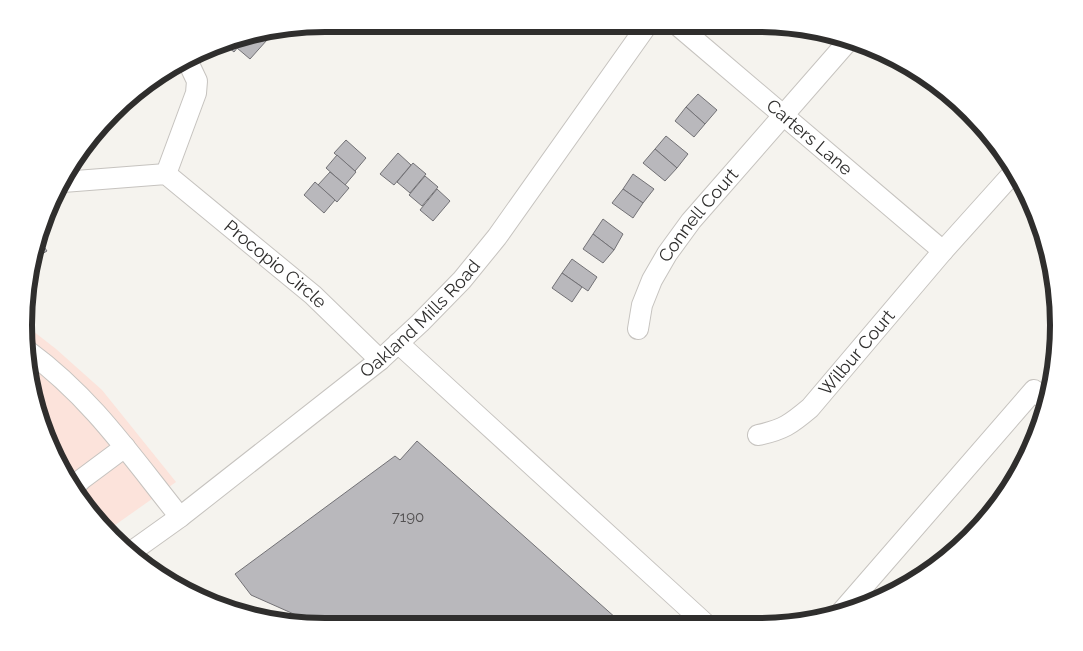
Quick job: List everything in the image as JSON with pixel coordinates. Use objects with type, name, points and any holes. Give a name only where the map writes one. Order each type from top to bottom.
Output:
[{"type":"street","name":"Oakland Mills Road","points":[[136,549],[380,360],[420,324],[462,280],[497,237],[642,32]]},
{"type":"street","name":"Carters Lane","points":[[685,32],[943,251]]},
{"type":"street","name":"Connell Court","points":[[638,329],[642,305],[652,280],[667,254],[691,221],[844,46]]},
{"type":"street","points":[[71,181],[166,174],[196,93],[197,81],[190,66]]},
{"type":"street","name":"Procopio Circle","points":[[166,174],[313,296],[380,360]]},
{"type":"street","name":"Wilbur Court","points":[[758,435],[778,430],[794,422],[810,408],[943,251],[1010,177]]},
{"type":"street","points":[[398,344],[699,618]]},
{"type":"street","points":[[34,356],[73,387],[99,415],[180,516]]},
{"type":"street","points":[[847,605],[1034,390],[1042,397]]},
{"type":"street","points":[[79,482],[125,447]]},
{"type":"shaded area","points":[[32,330],[102,390],[176,482],[112,527],[82,488],[55,438],[38,383]]},
{"type":"building","points":[[266,39],[267,40],[250,59],[237,48],[250,42]]},
{"type":"building","points":[[239,45],[234,52],[230,48]]},
{"type":"building","points":[[698,94],[717,110],[705,124],[686,107]]},
{"type":"building","points":[[686,107],[705,124],[694,137],[675,121]]},
{"type":"building","points":[[666,136],[688,154],[677,168],[655,149]]},
{"type":"building","points":[[346,140],[366,158],[355,171],[334,153]]},
{"type":"building","points":[[655,149],[677,168],[665,181],[643,163]]},
{"type":"building","points":[[398,153],[411,165],[394,185],[380,174]]},
{"type":"building","points":[[337,155],[356,172],[345,185],[326,168]]},
{"type":"building","points":[[413,163],[426,174],[410,193],[397,182]]},
{"type":"building","points":[[330,172],[349,188],[337,202],[318,185]]},
{"type":"building","points":[[633,174],[654,189],[643,203],[623,189]]},
{"type":"building","points":[[425,176],[438,187],[422,206],[409,195]]},
{"type":"building","points":[[315,182],[335,200],[324,213],[304,195]]},
{"type":"building","points":[[437,189],[450,201],[433,221],[420,210]]},
{"type":"building","points":[[623,189],[643,203],[633,218],[612,203]]},
{"type":"building","points":[[603,219],[623,234],[614,250],[593,234]]},
{"type":"building","points":[[593,234],[614,250],[603,263],[583,249]]},
{"type":"building","points":[[43,246],[47,251],[41,254]]},
{"type":"building","points":[[572,259],[597,277],[588,291],[562,273]]},
{"type":"building","points":[[562,273],[582,287],[572,302],[552,288]]},
{"type":"building","points":[[417,441],[616,618],[306,618],[251,595],[235,574],[395,456],[400,460]]}]
